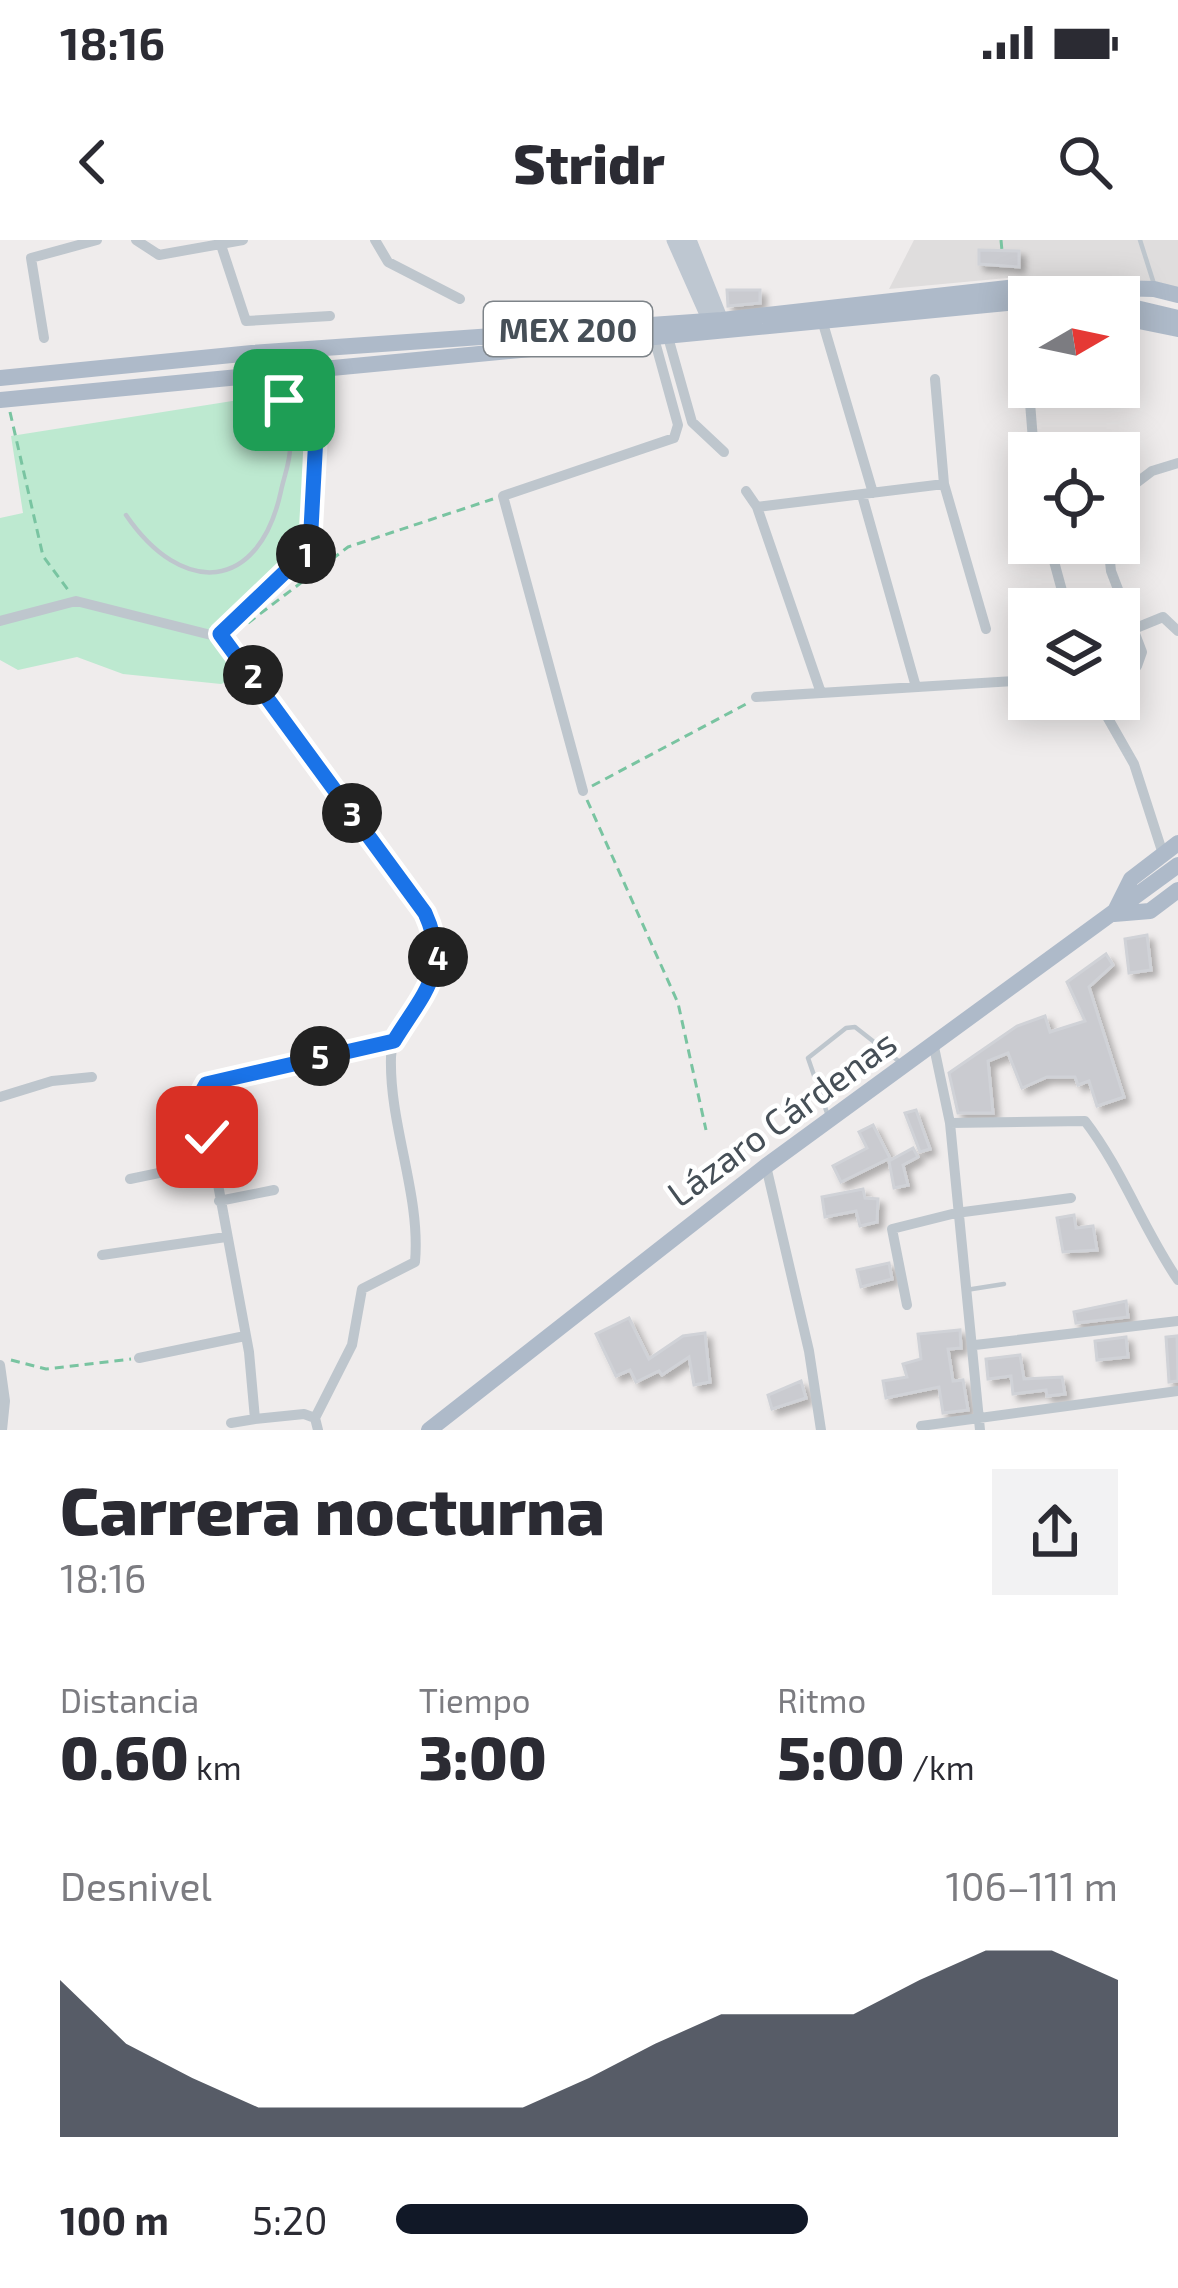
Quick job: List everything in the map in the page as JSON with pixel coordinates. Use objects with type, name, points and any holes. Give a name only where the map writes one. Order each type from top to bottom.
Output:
[{"type":"main road","points":[[674,240],[718,326]]},
{"type":"main road","points":[[688,240],[718,326]]},
{"type":"main road","name":"MEX 200","points":[[6,400],[661,338],[718,326],[1026,286],[1145,289],[1178,295]]},
{"type":"main road","name":"MEX 200","points":[[0,379],[252,352],[822,320],[1008,303]]},
{"type":"main road","points":[[1140,308],[1178,318]]},
{"type":"main road","points":[[1140,321],[1178,329]]},
{"type":"main road","points":[[1113,914],[1131,879],[1173,854]]},
{"type":"main road","points":[[1113,914],[1150,911],[1178,890]]},
{"type":"main road","name":"Lázaro Cárdenas","points":[[429,1430],[766,1166],[1113,914]]},
{"type":"street","points":[[44,338],[31,258],[97,240]]},
{"type":"street","points":[[136,240],[158,256],[243,240]]},
{"type":"street","points":[[148,251],[159,240]]},
{"type":"street","points":[[375,240],[388,262],[460,299]]},
{"type":"street","points":[[221,245],[246,321],[330,316]]},
{"type":"street","points":[[822,320],[916,687]]},
{"type":"street","points":[[661,338],[692,422],[724,452]]},
{"type":"street","points":[[583,790],[503,496],[674,438],[678,425],[661,338]]},
{"type":"street","points":[[224,637],[310,548],[314,423],[274,395],[266,372]]},
{"type":"street","points":[[934,379],[944,484],[986,629]]},
{"type":"street","points":[[1140,479],[1152,470],[1178,463]]},
{"type":"street","points":[[757,507],[944,484]]},
{"type":"street","points":[[746,491],[757,507],[820,690]]},
{"type":"street","points":[[0,621],[76,601],[224,637],[425,913],[440,944],[436,971],[394,1041],[393,1081],[415,1262],[362,1289],[352,1346],[316,1424],[304,1414],[231,1423]]},
{"type":"street","points":[[1140,626],[1163,617],[1178,631]]},
{"type":"street","points":[[756,698],[820,690],[1008,681]]},
{"type":"street","points":[[1109,720],[1134,764],[1173,854]]},
{"type":"street","points":[[255,1419],[245,1336],[200,1087],[394,1041]]},
{"type":"street","points":[[934,1046],[950,1123],[979,1424]]},
{"type":"street","points":[[0,1097],[92,1077]]},
{"type":"street","points":[[950,1123],[1085,1121],[1103,1144],[1150,1241],[1178,1280]]},
{"type":"street","points":[[179,1144],[207,1137]]},
{"type":"street","points":[[130,1179],[212,1162]]},
{"type":"street","points":[[766,1166],[809,1351],[821,1430]]},
{"type":"street","points":[[219,1202],[274,1190]]},
{"type":"street","points":[[907,1305],[892,1229],[956,1213],[1071,1198]]},
{"type":"street","points":[[102,1255],[226,1237]]},
{"type":"street","points":[[975,1345],[1178,1321]]},
{"type":"street","points":[[139,1358],[245,1336]]},
{"type":"street","points":[[0,1365],[2,1430]]},
{"type":"street","points":[[921,1426],[979,1424],[1178,1391]]},
{"type":"lane","points":[[1130,240],[1142,243],[1145,289]]},
{"type":"lane","points":[[126,515],[153,550],[182,567],[214,571],[239,566],[271,530],[291,449],[274,395]]},
{"type":"lane","points":[[830,1121],[808,1058],[813,1051],[855,1028],[905,1066]]},
{"type":"lane","points":[[966,1290],[1004,1284]]},
{"type":"path","points":[[1001,240],[1002,251]]},
{"type":"path","points":[[6,400],[34,499],[43,556],[76,601]]},
{"type":"path","points":[[224,637],[348,547],[503,496]]},
{"type":"path","points":[[706,1130],[678,1003],[583,790],[756,698]]},
{"type":"path","points":[[0,1352],[13,1362],[46,1369],[139,1358]]},
{"type":"shaded area","points":[[914,240],[1178,240],[1178,291],[1140,284],[1140,276],[1008,276],[889,289]]},
{"type":"green space","points":[[271,395],[309,429],[308,546],[216,629],[243,676],[221,684],[123,674],[77,657],[18,670],[0,660],[0,518],[23,513],[11,436]]},
{"type":"building","points":[[979,250],[1019,251],[1019,267],[979,264]]},
{"type":"building","points":[[727,290],[760,290],[760,303],[728,306]]},
{"type":"building","points":[[1147,935],[1151,970],[1129,973],[1125,939]]},
{"type":"building","points":[[1106,954],[1113,965],[1089,987],[1124,1097],[1097,1106],[1089,1081],[1078,1085],[1075,1077],[1047,1077],[1022,1088],[1008,1053],[988,1061],[993,1113],[958,1113],[949,1073],[1017,1026],[1045,1016],[1050,1032],[1085,1021],[1067,982]]},
{"type":"building","points":[[916,1110],[930,1149],[920,1152],[905,1113]]},
{"type":"building","points":[[873,1125],[890,1158],[841,1182],[833,1166],[867,1148],[859,1132]]},
{"type":"building","points":[[913,1148],[918,1157],[903,1165],[908,1185],[894,1188],[889,1161]]},
{"type":"building","points":[[863,1189],[865,1198],[878,1199],[877,1222],[860,1226],[856,1211],[825,1217],[822,1197]]},
{"type":"building","points":[[1074,1215],[1076,1228],[1093,1226],[1097,1250],[1063,1252],[1057,1218]]},
{"type":"building","points":[[889,1263],[892,1279],[861,1287],[857,1270]]},
{"type":"building","points":[[1126,1301],[1128,1317],[1076,1323],[1074,1312]]},
{"type":"building","points":[[629,1318],[649,1359],[683,1336],[705,1333],[710,1382],[694,1385],[689,1357],[662,1375],[659,1371],[636,1382],[630,1370],[616,1376],[596,1334]]},
{"type":"building","points":[[960,1330],[961,1348],[948,1349],[953,1381],[963,1380],[968,1410],[943,1413],[939,1387],[886,1398],[883,1381],[907,1377],[903,1364],[921,1359],[918,1334]]},
{"type":"building","points":[[1177,1336],[1178,1381],[1169,1382],[1166,1337]]},
{"type":"building","points":[[1126,1337],[1128,1357],[1097,1360],[1095,1341]]},
{"type":"building","points":[[1020,1355],[1024,1379],[1062,1377],[1065,1394],[1047,1396],[1046,1390],[1013,1394],[1011,1376],[988,1379],[986,1359]]},
{"type":"building","points":[[801,1381],[806,1398],[772,1409],[768,1395]]},
{"type":"route","points":[[207,1137],[200,1087],[360,1045],[394,1041],[436,971],[440,944],[425,913],[220,634],[310,548],[315,523],[314,423],[284,400]]}]
